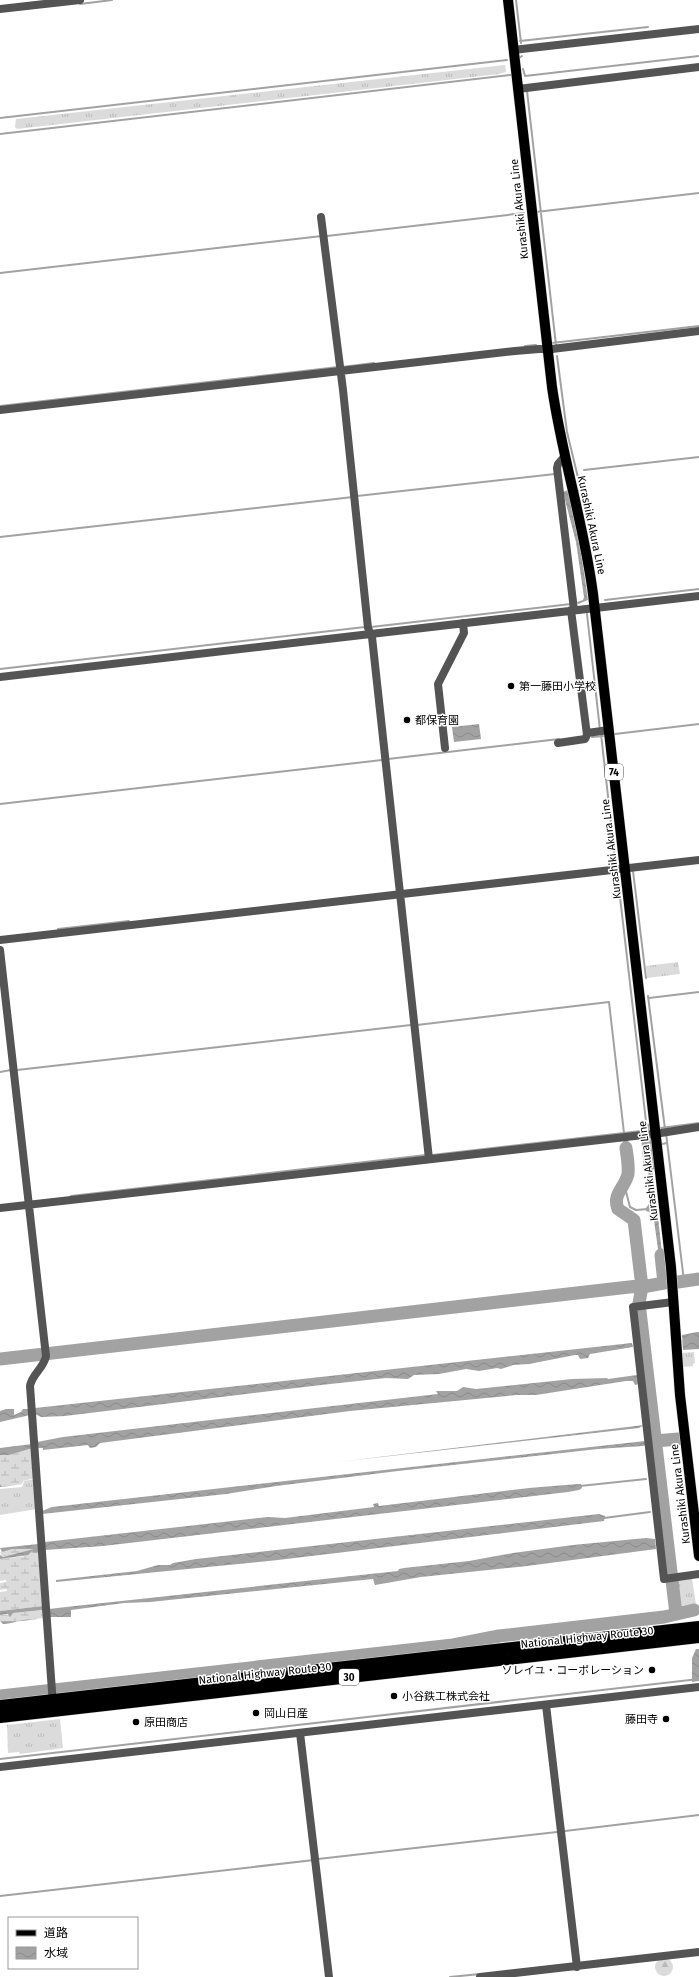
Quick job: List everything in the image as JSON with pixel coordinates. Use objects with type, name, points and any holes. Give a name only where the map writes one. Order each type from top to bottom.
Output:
[{"type":"highway","name":"National Highway Route 30","points":[[0,1717],[52,1702],[699,1627]]},
{"type":"highway","name":"National Highway Route 30","points":[[0,1706],[699,1637]]},
{"type":"main road","name":"Kurashiki Akura Line","points":[[508,0],[555,413],[564,457],[585,542],[595,608],[603,731],[619,870],[656,1133],[671,1267],[680,1395],[699,1556]]},
{"type":"street","points":[[0,9],[80,0]]},
{"type":"street","points":[[513,50],[699,29]]},
{"type":"street","points":[[518,88],[699,67]]},
{"type":"street","points":[[321,217],[340,368],[429,1159]]},
{"type":"street","points":[[0,410],[340,368],[547,349],[699,331]]},
{"type":"street","points":[[558,743],[586,739],[587,733],[557,468],[558,464],[564,457]]},
{"type":"street","points":[[0,676],[463,623],[573,607],[595,608],[699,596]]},
{"type":"street","points":[[445,748],[438,684],[464,633],[463,623]]},
{"type":"street","points":[[587,733],[603,731]]},
{"type":"street","points":[[0,940],[699,860]]},
{"type":"street","points":[[0,950],[46,1353],[43,1364],[31,1380],[30,1386],[52,1702]]},
{"type":"street","points":[[0,1208],[28,1202],[429,1159],[699,1127]]},
{"type":"street","points":[[673,1302],[633,1307],[664,1579],[699,1574]]},
{"type":"street","points":[[0,1767],[699,1687]]},
{"type":"street","points":[[546,1705],[577,1967]]},
{"type":"street","points":[[300,1733],[328,1977]]},
{"type":"street","points":[[480,1977],[699,1952]]},
{"type":"green space","points":[[505,65],[506,72],[499,74],[17,129],[15,127],[16,119]]},
{"type":"green space","points":[[678,962],[680,974],[647,978],[646,966]]},
{"type":"green space","points":[[694,1352],[695,1363],[693,1366],[683,1367],[681,1353]]},
{"type":"green space","points":[[33,1448],[35,1478],[23,1481],[22,1484],[2,1487],[0,1484],[0,1455],[9,1455]]},
{"type":"green space","points":[[35,1479],[37,1509],[0,1515],[0,1489],[22,1487],[24,1481]]},
{"type":"green space","points":[[10,1549],[35,1549],[32,1550],[33,1553],[39,1551],[43,1606],[0,1611],[0,1592],[7,1591],[6,1589],[0,1590],[0,1583],[6,1582],[6,1580],[0,1581],[0,1559],[26,1556],[21,1552],[20,1554],[2,1557],[0,1552]]},
{"type":"green space","points":[[692,1578],[696,1605],[678,1606],[675,1580]]},
{"type":"green space","points":[[43,1610],[44,1617],[41,1618],[8,1623],[0,1621],[0,1615]]},
{"type":"green space","points":[[60,1719],[63,1748],[20,1754],[19,1752],[8,1753],[7,1725]]},
{"type":"green space","points":[[664,1958],[670,1961],[673,1967],[670,1973],[664,1976],[658,1973],[655,1967],[658,1961]]},
{"type":"water","points":[[568,490],[581,551],[588,600],[578,604],[577,602],[583,600],[584,597],[576,542],[563,492]]},
{"type":"water","points":[[479,724],[481,739],[454,742],[452,727]]},
{"type":"water","points":[[626,1139],[631,1144],[633,1158],[631,1163],[626,1165],[623,1140]]},
{"type":"water","points":[[650,1146],[664,1271],[661,1271],[653,1213],[646,1211],[646,1208],[651,1201],[646,1148]]},
{"type":"water","points":[[699,1332],[699,1349],[683,1350],[682,1335]]},
{"type":"water","points":[[632,1343],[633,1347],[590,1354],[588,1358],[580,1359],[578,1355],[575,1355],[529,1364],[513,1365],[501,1369],[497,1368],[479,1371],[466,1369],[439,1374],[414,1375],[408,1379],[386,1378],[321,1385],[65,1416],[41,1417],[35,1414],[35,1408]]},
{"type":"water","points":[[637,1375],[639,1384],[635,1385],[633,1381],[626,1381],[536,1395],[517,1395],[350,1411],[100,1443],[96,1447],[90,1448],[88,1445],[43,1450],[43,1448],[38,1448],[37,1442],[63,1437],[438,1394],[436,1391],[457,1391],[463,1387],[476,1389],[572,1379],[608,1379]]},
{"type":"water","points":[[14,1409],[14,1415],[21,1412],[23,1409],[29,1409],[30,1415],[0,1422],[0,1411]]},
{"type":"water","points":[[644,1425],[639,1428],[337,1462]]},
{"type":"water","points":[[645,1441],[646,1445],[643,1446],[598,1449],[398,1471],[276,1486],[226,1494],[42,1514],[42,1511],[52,1507]]},
{"type":"water","points":[[32,1444],[32,1448],[9,1455],[0,1455],[0,1448]]},
{"type":"water","points":[[32,1448],[33,1448],[35,1478]]},
{"type":"water","points":[[581,1484],[582,1488],[579,1490],[568,1492],[103,1546],[45,1550],[45,1542],[268,1517],[285,1518],[374,1507],[373,1504],[378,1503],[379,1506],[529,1488]]},
{"type":"water","points":[[599,1514],[605,1516],[604,1521],[278,1560],[56,1582],[56,1580],[137,1571],[158,1565],[170,1565],[173,1563],[196,1559]]},
{"type":"water","points":[[646,1538],[655,1539],[656,1549],[527,1566],[421,1577],[375,1585],[373,1579],[150,1602],[124,1603],[71,1610],[71,1617],[49,1617],[49,1609],[398,1571],[399,1569],[404,1568],[469,1561],[513,1553],[573,1545]]},
{"type":"water","points":[[38,1544],[39,1552],[33,1553],[32,1551],[28,1555],[0,1559],[0,1555],[3,1557],[34,1549],[12,1549],[2,1552],[0,1548]]},
{"type":"water","points":[[40,1561],[45,1615],[44,1617],[42,1610],[13,1613],[10,1617],[8,1614],[0,1615],[0,1611],[43,1606]]},
{"type":"water","points":[[0,1621],[10,1621],[18,1621],[3,1624]]},
{"type":"water","points":[[696,1649],[699,1649],[699,1681],[692,1682],[692,1658]]},
{"type":"waterway","points":[[80,4],[112,0]]},
{"type":"waterway","points":[[516,0],[521,43]]},
{"type":"waterway","points":[[520,41],[648,27]]},
{"type":"waterway","points":[[523,69],[525,76],[699,56]]},
{"type":"waterway","points":[[0,118],[507,60]]},
{"type":"waterway","points":[[0,134],[511,75]]},
{"type":"waterway","points":[[527,91],[556,345]]},
{"type":"waterway","points":[[536,212],[699,193]]},
{"type":"waterway","points":[[327,236],[524,213]]},
{"type":"waterway","points":[[0,273],[322,236]]},
{"type":"waterway","points":[[552,343],[699,326]]},
{"type":"waterway","points":[[525,346],[536,345]]},
{"type":"waterway","points":[[557,356],[567,432],[581,490],[578,491]]},
{"type":"waterway","points":[[342,367],[374,363]]},
{"type":"waterway","points":[[0,406],[338,367]]},
{"type":"waterway","points":[[584,470],[699,457]]},
{"type":"waterway","points":[[357,496],[555,474]]},
{"type":"waterway","points":[[0,537],[353,497]]},
{"type":"waterway","points":[[605,600],[699,589]]},
{"type":"waterway","points":[[371,627],[571,604]]},
{"type":"waterway","points":[[587,614],[600,730]]},
{"type":"waterway","points":[[0,669],[365,627]]},
{"type":"waterway","points":[[615,734],[699,724]]},
{"type":"waterway","points":[[601,734],[616,867]]},
{"type":"waterway","points":[[592,737],[603,736]]},
{"type":"waterway","points":[[388,759],[559,739]]},
{"type":"waterway","points":[[0,804],[382,760]]},
{"type":"waterway","points":[[617,871],[647,1130]]},
{"type":"waterway","points":[[633,871],[646,978]]},
{"type":"waterway","points":[[58,929],[129,921]]},
{"type":"waterway","points":[[649,998],[699,992]]},
{"type":"waterway","points":[[648,996],[665,1129]]},
{"type":"waterway","points":[[417,1025],[609,1002],[624,1133],[432,1155]]},
{"type":"waterway","points":[[17,1070],[411,1025]]},
{"type":"waterway","points":[[0,1072],[11,1070]]},
{"type":"waterway","points":[[661,1128],[699,1123]]},
{"type":"waterway","points":[[647,1130],[650,1164]]},
{"type":"waterway","points":[[624,1133],[649,1130]]},
{"type":"waterway","points":[[666,1133],[684,1281]]},
{"type":"waterway","points":[[662,1144],[667,1143]]},
{"type":"waterway","points":[[0,1359],[638,1286],[642,1287],[634,1220],[618,1209],[617,1204],[618,1195],[628,1174],[626,1148]]},
{"type":"waterway","points":[[71,1196],[426,1155]]},
{"type":"waterway","points":[[624,1184],[630,1207],[636,1210],[648,1209]]},
{"type":"waterway","points":[[661,1255],[664,1283],[642,1287],[639,1303],[676,1614]]},
{"type":"waterway","points":[[678,1282],[699,1279]]},
{"type":"waterway","points":[[655,1441],[678,1439]]},
{"type":"waterway","points":[[580,1486],[646,1479]]},
{"type":"waterway","points":[[604,1518],[650,1512]]},
{"type":"waterway","points":[[0,1696],[453,1645],[499,1636],[664,1617],[694,1610]]},
{"type":"waterway","points":[[0,1759],[699,1679]]},
{"type":"waterway","points":[[565,1831],[699,1815]]},
{"type":"waterway","points":[[318,1859],[557,1832]]},
{"type":"waterway","points":[[0,1896],[314,1860]]},
{"type":"waterway","points":[[450,1977],[480,1974]]},
{"type":"place","name":"第一藤田小学校","points":[[511,686]]},
{"type":"place","name":"都保育園","points":[[407,720]]},
{"type":"place","name":"ソレイユ・コーポレーション","points":[[652,1670]]},
{"type":"place","name":"小谷鉄工株式会社","points":[[394,1696]]},
{"type":"place","name":"岡山日産","points":[[256,1713]]},
{"type":"place","name":"藤田寺","points":[[666,1719]]},
{"type":"place","name":"原田商店","points":[[136,1722]]}]
